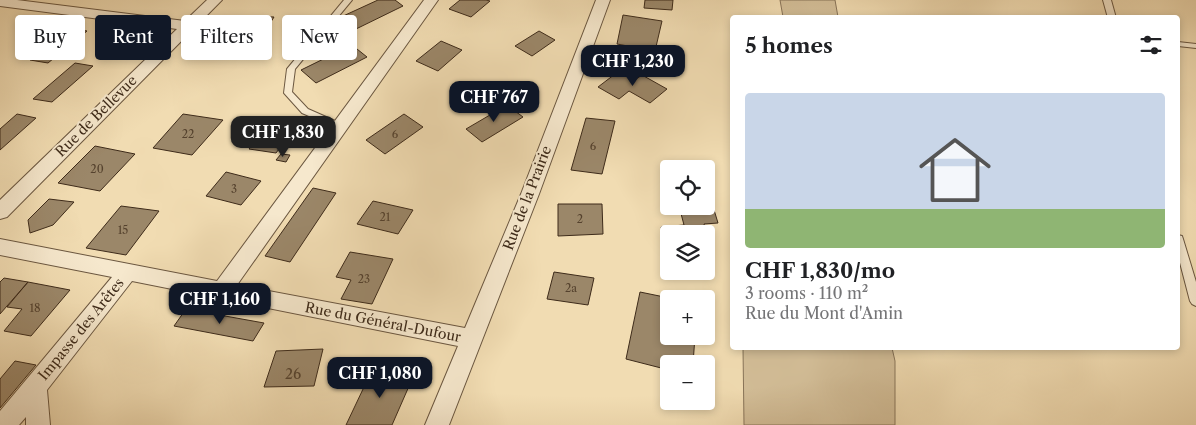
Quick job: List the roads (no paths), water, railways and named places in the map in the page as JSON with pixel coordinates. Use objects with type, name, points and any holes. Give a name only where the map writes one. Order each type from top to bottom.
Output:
[{"type":"street","name":"Rue de Bellevue","points":[[199,15],[215,0]]},
{"type":"street","points":[[222,290],[431,0]]},
{"type":"street","name":"Rue de la Prairie","points":[[437,425],[530,194],[603,0]]},
{"type":"street","points":[[0,2],[181,25]]},
{"type":"street","name":"Rue de Bellevue","points":[[0,212],[181,32]]},
{"type":"street","name":"Rue du Général-Dufour","points":[[0,247],[471,339]]},
{"type":"street","name":"Impasse des Arêtes","points":[[4,425],[128,272]]},
{"type":"street","name":"Impasse des Arêtes","points":[[35,387],[38,425]]},
{"type":"lane","points":[[339,126],[305,110],[288,92],[292,69],[348,0]]},
{"type":"lane","points":[[1107,0],[1111,15]]},
{"type":"lane","points":[[1180,44],[1196,46]]},
{"type":"lane","points":[[1180,245],[1196,301]]}]
